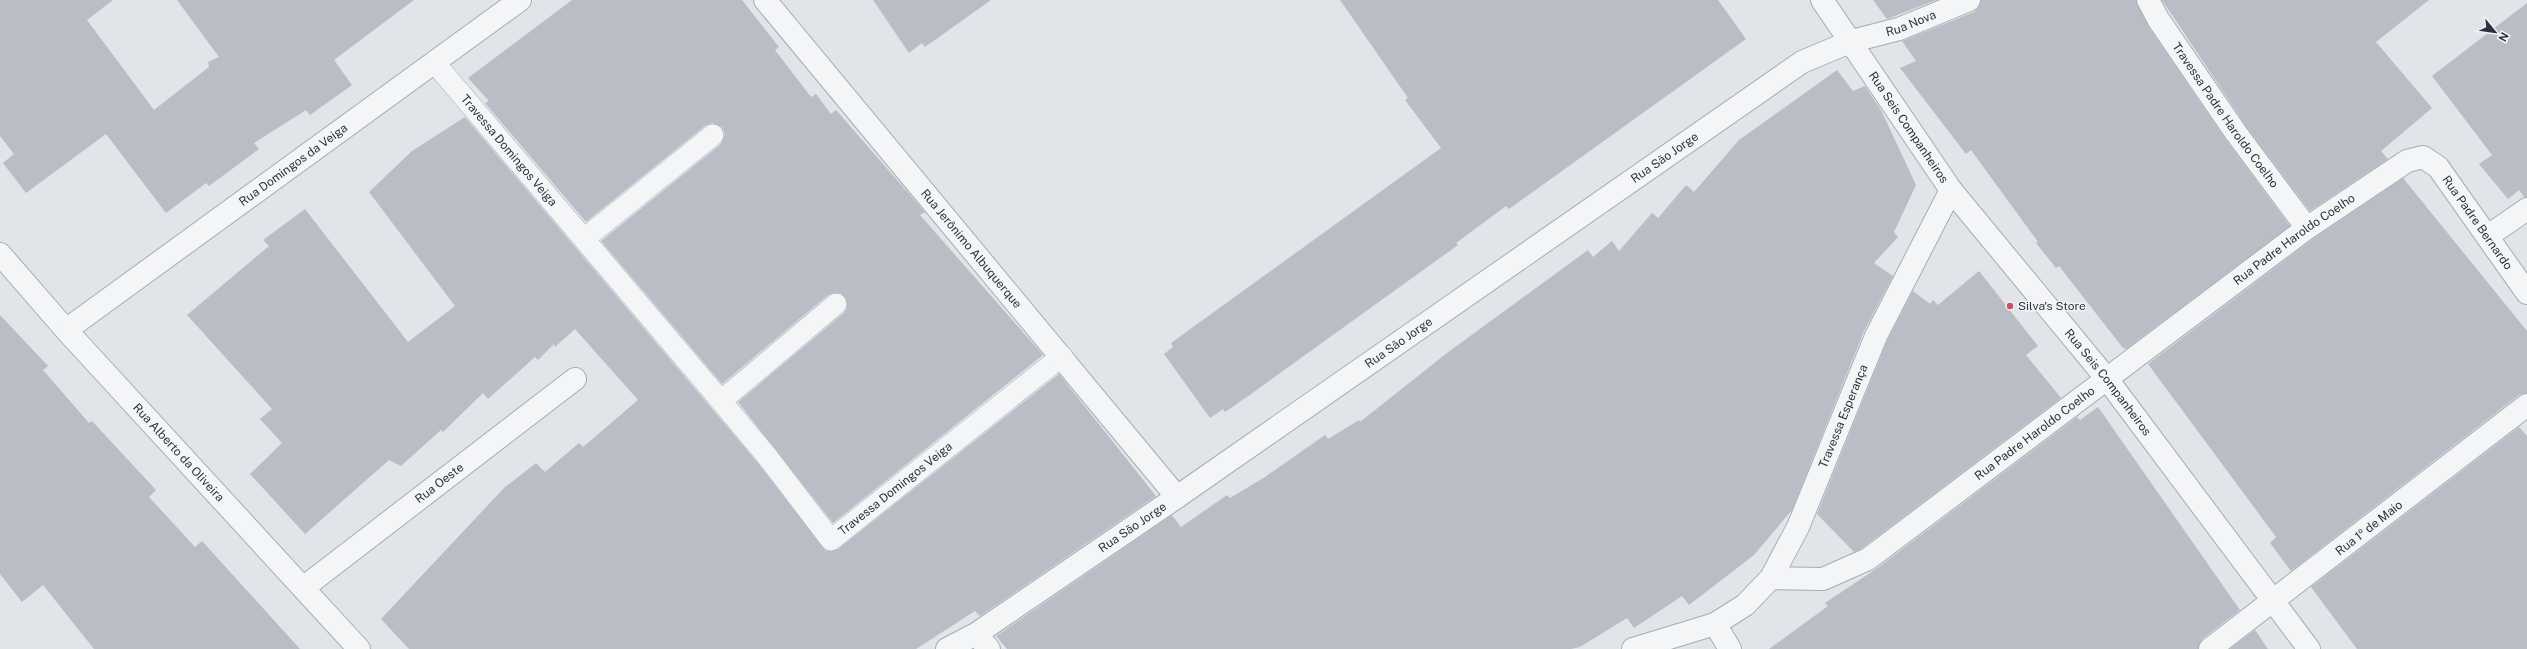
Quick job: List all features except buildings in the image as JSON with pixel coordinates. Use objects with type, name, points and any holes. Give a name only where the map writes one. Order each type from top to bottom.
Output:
[{"type":"street","name":"Rua Domingos da Veiga","points":[[66,330],[520,0]]},
{"type":"street","name":"Rua Jerônimo Albuquerque","points":[[765,0],[1178,497]]},
{"type":"street","name":"Rua Seis Companheiros","points":[[1822,0],[1852,41],[1951,190],[2107,379],[2309,649]]},
{"type":"street","name":"Rua Nova","points":[[1852,41],[1898,29],[1969,0]]},
{"type":"street","name":"Travessa Padre Haroldo Coelho","points":[[2148,0],[2236,133],[2307,228]]},
{"type":"street","name":"Rua São Jorge","points":[[947,649],[983,641],[1178,497],[1802,62],[1852,41]]},
{"type":"street","name":"Rua Padre Haroldo Coelho","points":[[1771,578],[1823,579],[1868,559],[2307,228],[2406,161],[2423,157]]},
{"type":"street","name":"Rua Padre Bernardo","points":[[2423,157],[2438,168],[2488,236],[2527,293]]},
{"type":"street","name":"Travessa Esperança","points":[[1633,649],[1715,624],[1745,605],[1771,578],[1798,527],[1876,336],[1951,190]]},
{"type":"street","points":[[2488,236],[2527,209]]},
{"type":"street","name":"Rua Alberto da Oliveira","points":[[0,254],[66,330],[358,649]]},
{"type":"street","name":"Rua Oeste","points":[[303,588],[575,379]]},
{"type":"street","name":"Rua 1º de Maio","points":[[2210,649],[2527,405]]},
{"type":"street","points":[[1715,624],[1730,649]]},
{"type":"lane","name":"Travessa Domingos Veiga","points":[[434,62],[766,455],[831,540],[1062,356]]},
{"type":"lane","points":[[584,239],[713,135]]},
{"type":"lane","points":[[721,401],[836,304]]},
{"type":"place","name":"Silva's Store","points":[[2010,306]]}]
